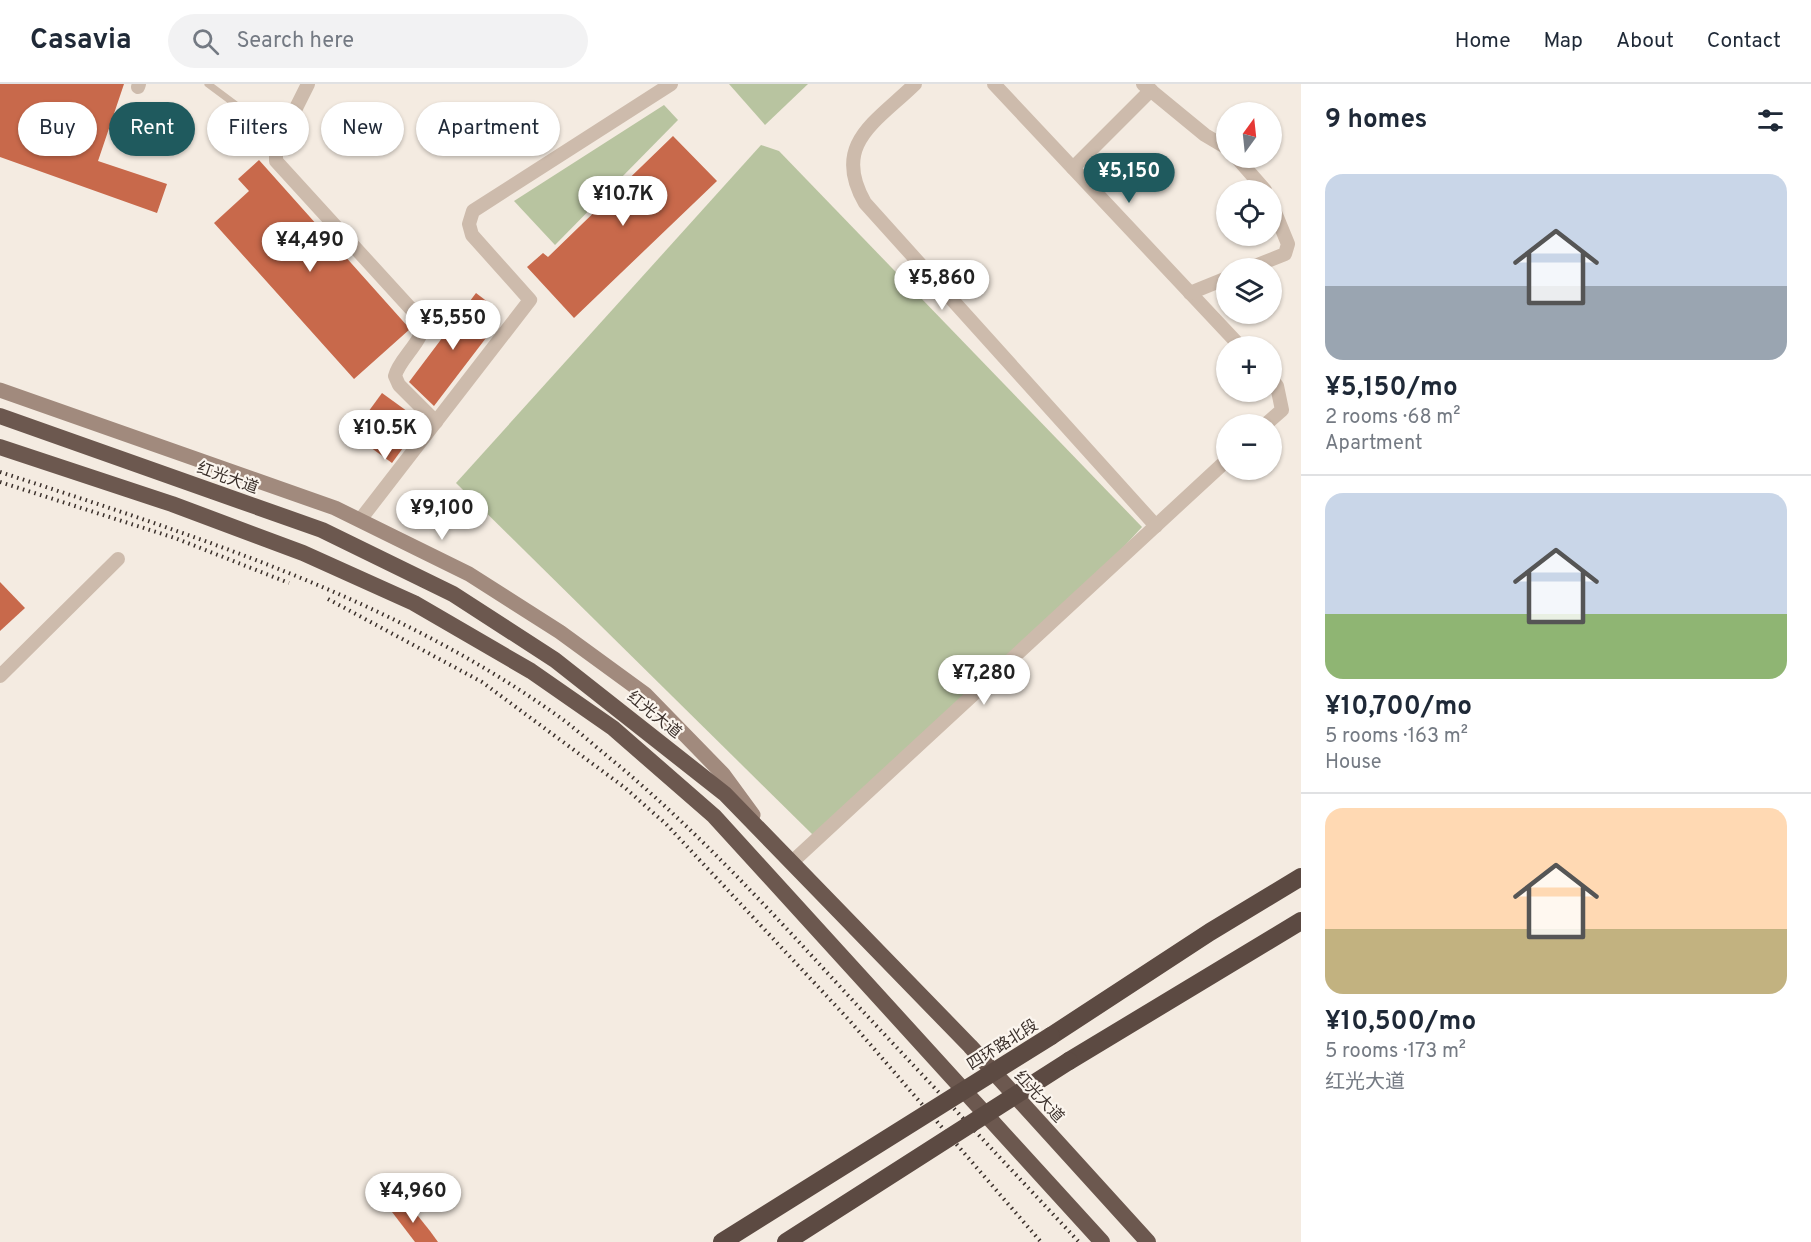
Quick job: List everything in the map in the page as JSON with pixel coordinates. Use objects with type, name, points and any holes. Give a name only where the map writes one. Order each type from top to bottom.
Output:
[{"type":"highway","name":"红光大道","points":[[0,416],[322,530],[453,594],[555,660],[635,720],[724,794],[970,1046],[1147,1240]]},
{"type":"highway","points":[[0,447],[172,504],[303,553],[414,603],[531,671],[613,729],[714,816],[1102,1242]]},
{"type":"highway","name":"四环路北段","points":[[722,1242],[1051,1036],[1210,932],[1301,877]]},
{"type":"highway","points":[[786,1242],[1069,1061],[1301,921]]},
{"type":"main road","points":[[0,390],[237,473],[360,520],[469,574],[521,605],[645,694],[723,774],[785,857]]},
{"type":"street","points":[[299,102],[308,84]]},
{"type":"street","points":[[360,520],[530,300],[472,235],[469,224],[473,211],[671,84]]},
{"type":"street","points":[[915,84],[861,137],[851,166],[854,184],[865,203],[1156,526]]},
{"type":"street","points":[[994,84],[1231,336]]},
{"type":"street","points":[[1073,168],[1147,87],[1216,142]]},
{"type":"street","points":[[275,156],[276,161],[422,321],[422,331],[399,365],[395,376],[399,385],[435,422]]},
{"type":"street","points":[[1246,168],[1256,180]]},
{"type":"street","points":[[1275,258],[1285,254],[1288,244],[1282,229]]},
{"type":"street","points":[[1190,293],[1216,282]]},
{"type":"street","points":[[785,857],[1216,470]]},
{"type":"street","points":[[0,676],[118,559]]},
{"type":"lane","points":[[208,84],[232,102]]},
{"type":"green space","points":[[729,84],[808,84],[765,125]]},
{"type":"green space","points":[[664,105],[678,120],[555,245],[514,201]]},
{"type":"green space","points":[[761,145],[779,151],[1142,527],[1119,552],[813,835],[456,483]]},
{"type":"building","points":[[0,84],[124,84],[118,102],[109,102],[109,128],[98,161],[167,184],[157,213],[0,157]]},
{"type":"building","points":[[673,136],[717,181],[574,318],[527,267],[543,253],[548,257]]},
{"type":"building","points":[[259,160],[410,329],[354,379],[214,223],[249,191],[238,179]]},
{"type":"building","points":[[476,293],[493,306],[478,325],[489,334],[434,406],[409,382]]},
{"type":"building","points":[[382,393],[422,422],[392,463],[352,434]]},
{"type":"building","points":[[0,582],[25,608],[0,631]]},
{"type":"building","points":[[406,1201],[438,1242],[415,1242],[392,1212]]},
{"type":"railway","points":[[0,472],[217,546],[359,603],[428,637],[494,674],[558,716],[673,813],[736,875],[1079,1242]]},
{"type":"railway","points":[[0,482],[175,538],[289,583]]},
{"type":"railway","points":[[328,599],[482,682],[624,787],[666,824],[850,1021],[1041,1242]]}]
